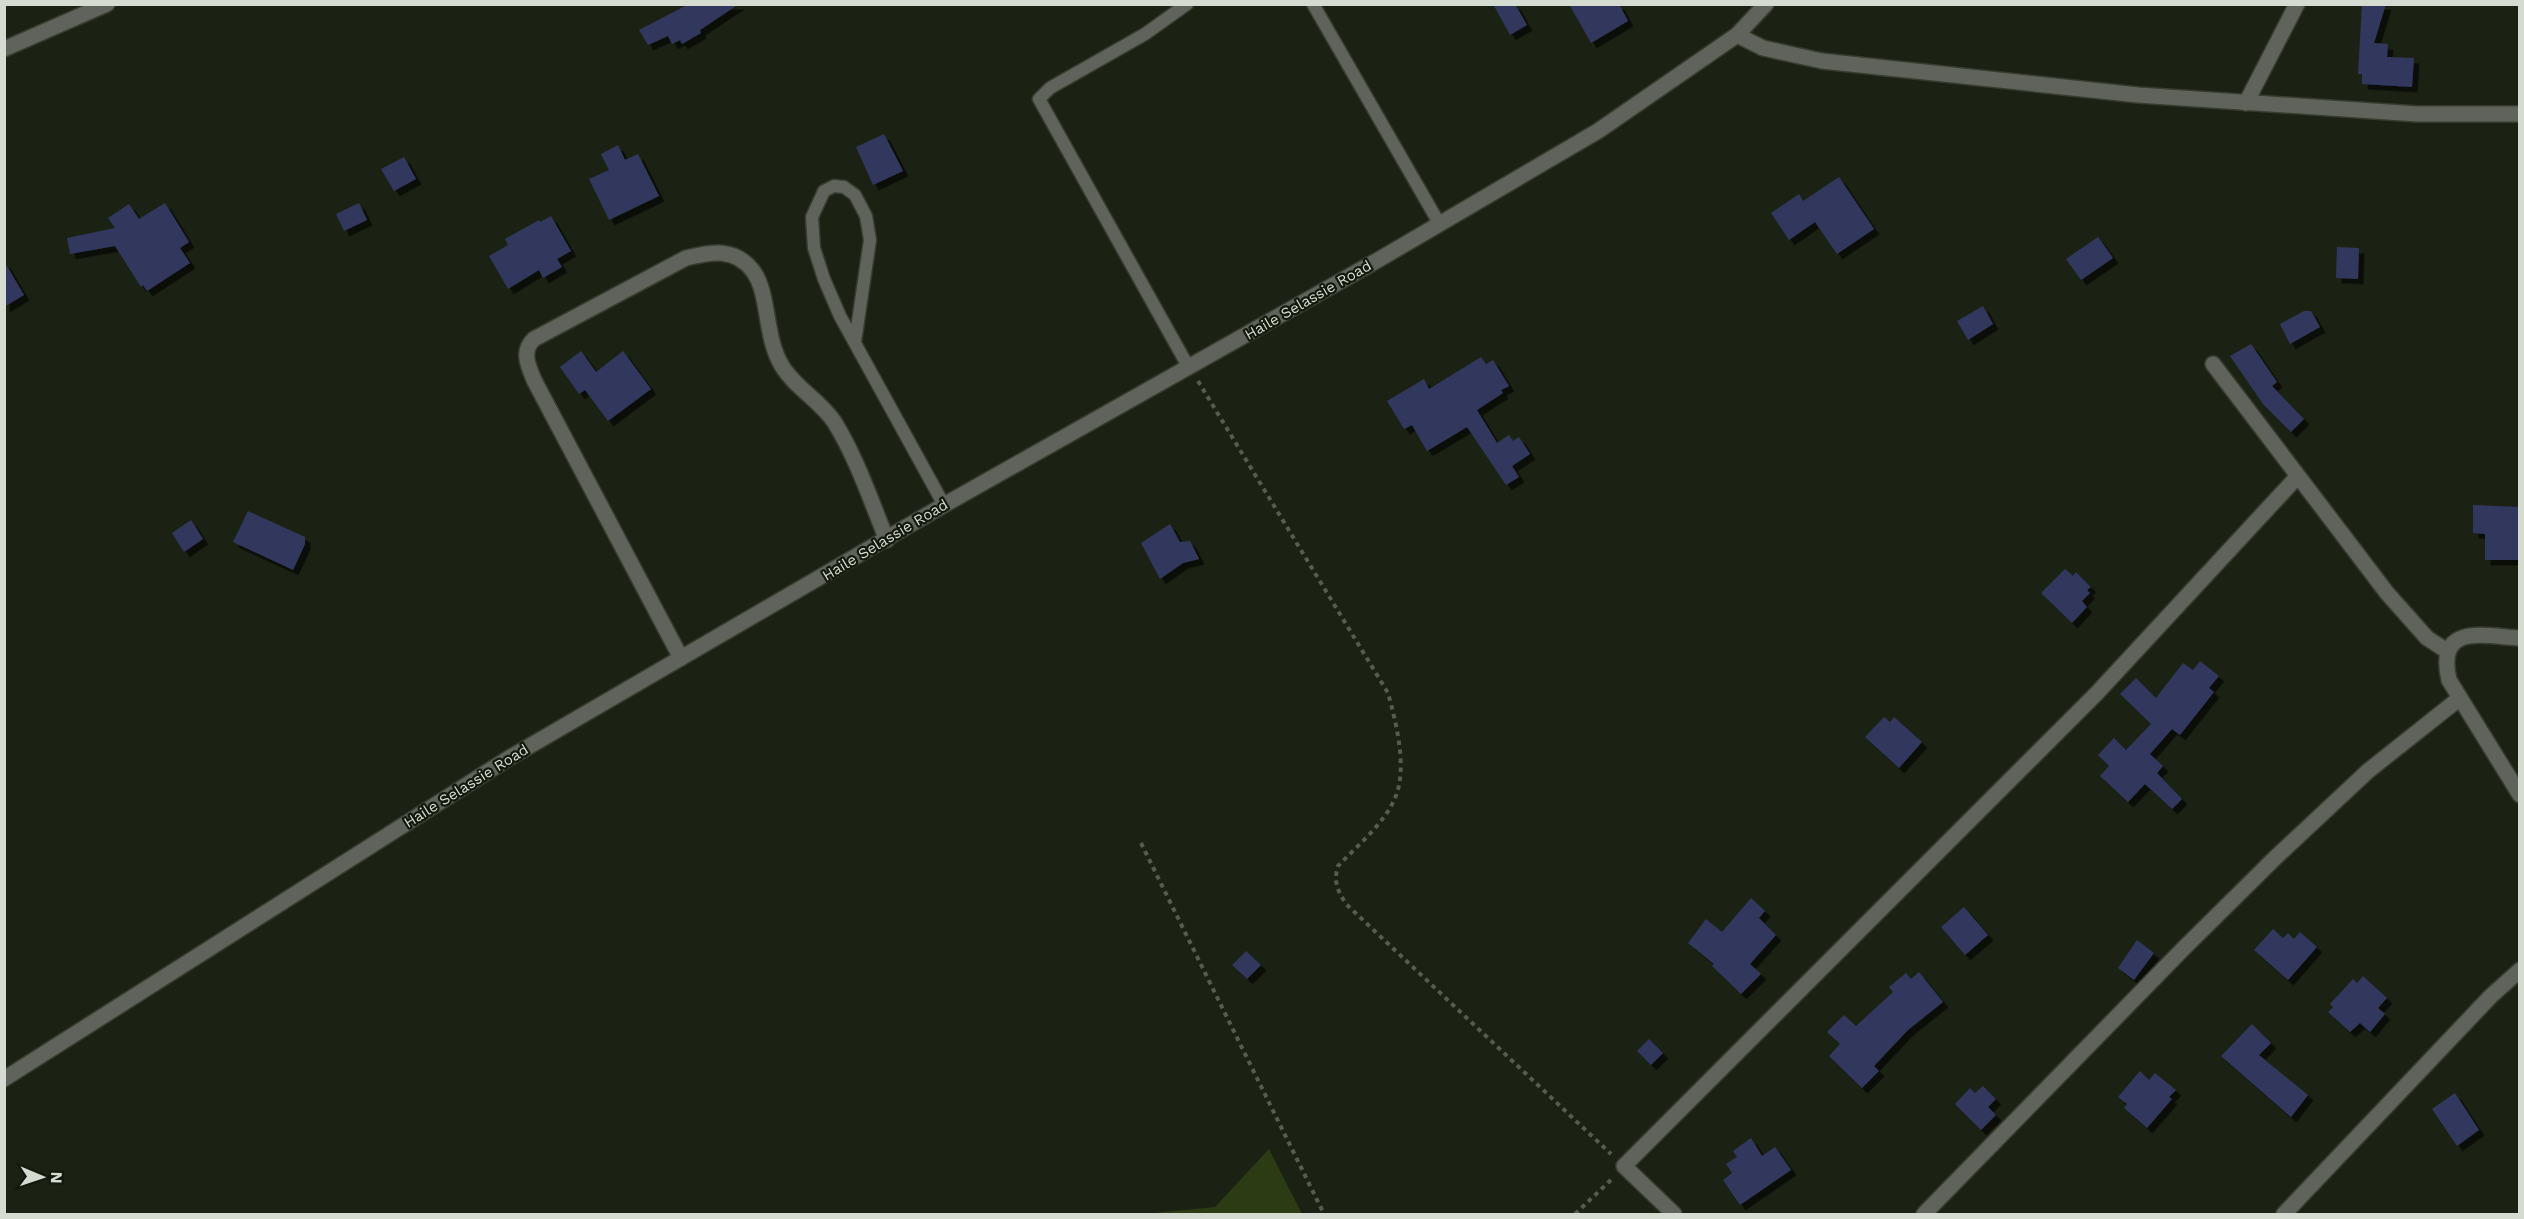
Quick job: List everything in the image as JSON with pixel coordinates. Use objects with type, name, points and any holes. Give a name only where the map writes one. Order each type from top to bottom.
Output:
[{"type":"street","points":[[4,50],[107,4]]},
{"type":"street","name":"Haile Selassie Road","points":[[4,1079],[509,758],[1598,131],[1737,35],[1766,4]]},
{"type":"street","points":[[2246,103],[2297,4]]},
{"type":"street","points":[[1737,35],[1763,48],[1822,61],[2139,95],[2416,114],[2520,114]]},
{"type":"street","points":[[681,658],[534,380],[525,356],[527,345],[534,339],[686,258],[714,251],[736,256],[753,271],[762,294],[770,340],[783,368],[818,401],[834,422],[850,451],[887,540]]},
{"type":"street","points":[[2213,364],[2387,592],[2427,638],[2447,651]]},
{"type":"street","points":[[1674,1215],[1624,1166],[2097,693],[2297,477]]},
{"type":"street","points":[[2520,638],[2469,635],[2456,639],[2447,651],[2446,666],[2449,680],[2520,795]]},
{"type":"street","points":[[1924,1215],[2183,949],[2275,858],[2368,771],[2460,698]]},
{"type":"street","points":[[2284,1215],[2491,996],[2520,970]]},
{"type":"lane","points":[[1187,4],[1145,34],[1050,88],[1039,99],[1189,368]]},
{"type":"lane","points":[[1313,4],[1439,223]]},
{"type":"lane","points":[[855,342],[870,240],[866,216],[855,195],[844,187],[834,186],[824,191],[812,217],[814,248],[840,316],[945,505]]},
{"type":"path","points":[[1189,368],[1388,693],[1398,729],[1400,765],[1396,797],[1386,814],[1338,866],[1334,877],[1337,890],[1346,904],[1624,1166],[1575,1215]]},
{"type":"path","points":[[1141,843],[1324,1215]]},
{"type":"green space","points":[[1269,1149],[1302,1214],[1143,1214],[1215,1207]]},
{"type":"building","points":[[689,4],[739,4],[700,30],[701,33],[682,44],[680,40],[672,44],[668,36],[648,45],[639,30]]},
{"type":"building","points":[[1493,4],[1515,4],[1527,25],[1510,35]]},
{"type":"building","points":[[1569,4],[1619,4],[1628,21],[1591,43]]},
{"type":"building","points":[[2362,4],[2386,4],[2374,43],[2388,44],[2387,57],[2414,58],[2412,87],[2362,84],[2362,74],[2358,74]]},
{"type":"building","points":[[884,134],[903,171],[873,185],[856,147]]},
{"type":"building","points":[[618,145],[625,160],[638,154],[659,196],[609,220],[589,179],[609,170],[601,154]]},
{"type":"building","points":[[404,157],[416,179],[394,191],[381,169]]},
{"type":"building","points":[[1839,177],[1874,229],[1837,254],[1815,222],[1789,240],[1771,213],[1799,194],[1803,201]]},
{"type":"building","points":[[165,203],[189,242],[180,248],[190,263],[147,291],[143,285],[141,287],[115,246],[70,254],[67,238],[115,228],[108,218],[129,204],[139,219]]},
{"type":"building","points":[[359,203],[367,220],[344,231],[336,214]]},
{"type":"building","points":[[551,216],[571,251],[557,259],[562,267],[543,278],[539,270],[508,289],[489,256],[508,245],[505,239]]},
{"type":"building","points":[[2098,237],[2113,258],[2081,280],[2066,259]]},
{"type":"building","points":[[2337,247],[2359,248],[2358,279],[2336,278]]},
{"type":"building","points":[[4,261],[24,295],[4,307]]},
{"type":"building","points":[[1983,306],[1993,324],[1968,340],[1957,321]]},
{"type":"building","points":[[2304,311],[2311,311],[2320,327],[2290,344],[2280,324]]},
{"type":"building","points":[[2251,344],[2277,382],[2272,386],[2304,419],[2291,432],[2263,404],[2230,356]]},
{"type":"building","points":[[581,351],[596,372],[623,351],[651,389],[608,421],[585,390],[579,394],[560,367]]},
{"type":"building","points":[[1481,357],[1486,364],[1493,360],[1509,386],[1501,390],[1503,393],[1477,410],[1497,443],[1509,435],[1513,441],[1519,437],[1530,454],[1512,466],[1519,477],[1506,485],[1467,427],[1427,451],[1412,425],[1404,429],[1387,401],[1424,379],[1429,389]]},
{"type":"building","points":[[2473,505],[2520,507],[2520,560],[2485,560],[2485,534],[2473,533]]},
{"type":"building","points":[[248,511],[305,537],[305,544],[293,570],[233,542]]},
{"type":"building","points":[[191,520],[203,539],[184,552],[172,533]]},
{"type":"building","points":[[1170,524],[1180,542],[1190,541],[1199,559],[1183,563],[1160,579],[1141,543]]},
{"type":"building","points":[[2065,569],[2073,576],[2076,572],[2091,587],[2087,590],[2090,593],[2082,601],[2087,607],[2072,623],[2041,593]]},
{"type":"building","points":[[2200,661],[2219,676],[2209,688],[2214,692],[2180,735],[2172,729],[2150,754],[2163,766],[2157,773],[2182,799],[2172,809],[2145,784],[2128,802],[2100,776],[2109,766],[2098,755],[2114,738],[2126,750],[2151,724],[2120,694],[2136,678],[2156,698],[2183,663],[2193,670]]},
{"type":"building","points":[[1884,717],[1890,722],[1894,717],[1922,742],[1899,768],[1865,737]]},
{"type":"building","points":[[1751,898],[1765,911],[1759,918],[1776,935],[1750,964],[1761,974],[1741,994],[1712,966],[1714,964],[1688,943],[1706,919],[1722,932]]},
{"type":"building","points":[[1964,907],[1988,935],[1965,955],[1941,927]]},
{"type":"building","points":[[2273,929],[2283,938],[2288,933],[2294,939],[2300,932],[2317,947],[2288,980],[2254,950]]},
{"type":"building","points":[[2137,940],[2154,953],[2134,980],[2118,968]]},
{"type":"building","points":[[1246,951],[1261,965],[1247,979],[1232,965]]},
{"type":"building","points":[[1919,972],[1943,1002],[1908,1030],[1874,1066],[1879,1071],[1862,1088],[1829,1056],[1840,1044],[1827,1032],[1844,1015],[1856,1026],[1893,992],[1889,987],[1906,973],[1911,979]]},
{"type":"building","points":[[2363,976],[2387,998],[2378,1008],[2385,1014],[2370,1032],[2360,1023],[2350,1032],[2328,1012],[2333,1007],[2330,1004],[2353,979],[2357,983]]},
{"type":"building","points":[[2252,1024],[2271,1043],[2259,1055],[2308,1095],[2291,1117],[2221,1056]]},
{"type":"building","points":[[1649,1039],[1663,1053],[1651,1065],[1637,1051]]},
{"type":"building","points":[[2140,1071],[2149,1080],[2155,1073],[2176,1090],[2169,1097],[2172,1099],[2147,1128],[2124,1108],[2127,1104],[2118,1097]]},
{"type":"building","points":[[1983,1086],[1996,1099],[1988,1107],[1996,1115],[1981,1130],[1955,1104],[1970,1088],[1975,1093]]},
{"type":"building","points":[[2455,1093],[2479,1130],[2457,1146],[2432,1109]]},
{"type":"building","points":[[1751,1138],[1762,1156],[1775,1147],[1791,1170],[1740,1205],[1723,1180],[1732,1173],[1726,1164],[1737,1157],[1733,1151]]}]
